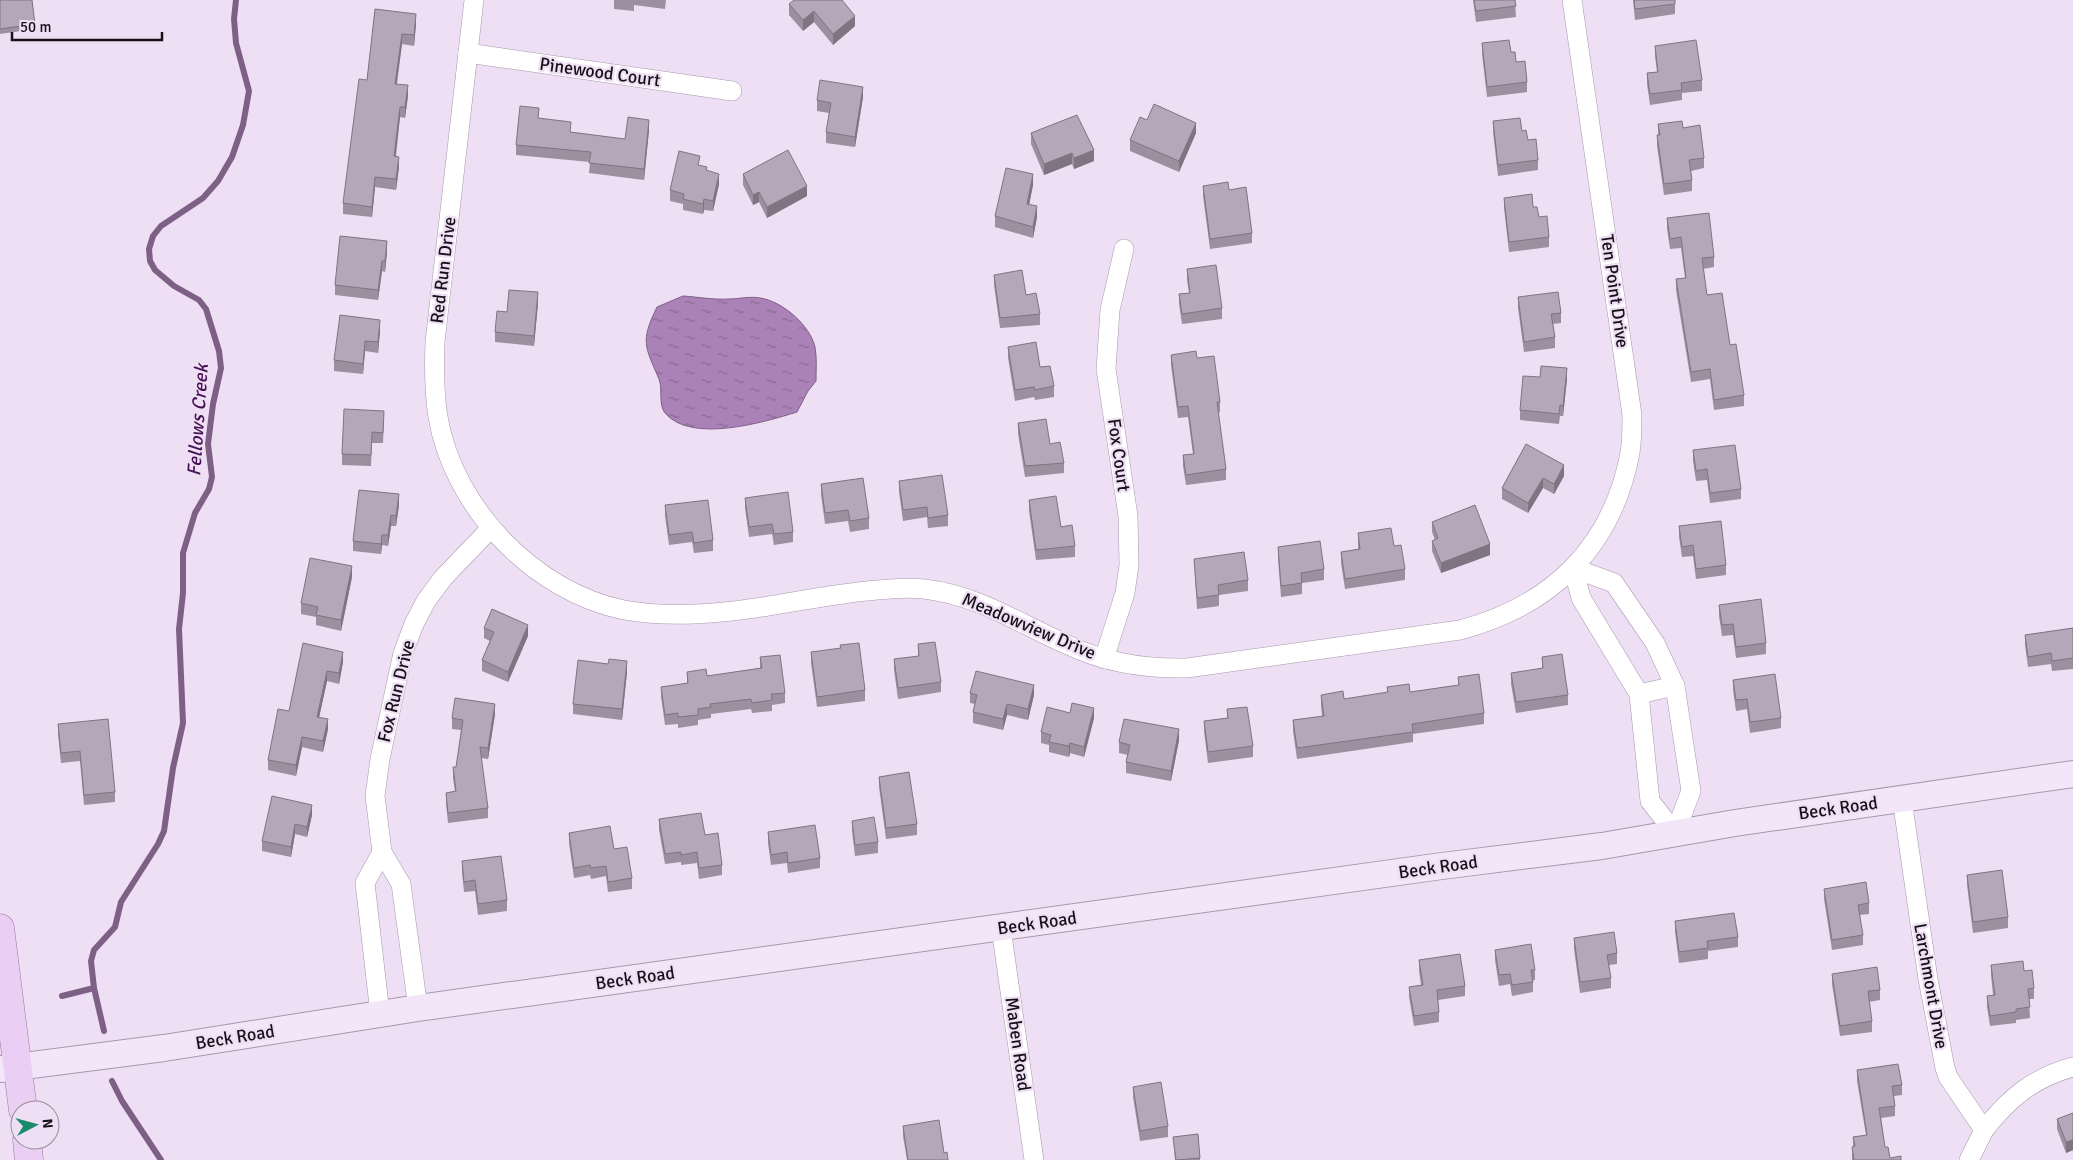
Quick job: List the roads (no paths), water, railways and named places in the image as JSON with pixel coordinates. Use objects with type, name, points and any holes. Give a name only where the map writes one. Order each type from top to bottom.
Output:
[{"type":"main road","name":"Beck Road","points":[[9,1068],[164,1048],[418,1008],[1433,867],[1602,846],[1675,833],[2073,774]]},
{"type":"main road","points":[[0,928],[9,1068],[20,1100]]},
{"type":"street","name":"Red Run Drive","points":[[474,0],[435,342],[434,380],[438,418],[451,462],[468,496],[491,528]]},
{"type":"street","name":"Ten Point Drive","points":[[1572,0],[1632,415],[1630,451],[1622,488],[1607,521],[1590,548],[1573,568]]},
{"type":"street","name":"Pinewood Court","points":[[468,53],[732,91]]},
{"type":"street","name":"Fox Court","points":[[1104,659],[1125,593],[1129,565],[1128,516],[1106,369],[1110,310],[1124,249]]},
{"type":"street","name":"Meadowview Drive","points":[[491,528],[523,560],[551,579],[589,599],[623,610],[660,614],[696,614],[858,592],[924,589],[953,594],[981,602],[1069,646],[1104,659],[1142,667],[1187,668],[1460,630],[1487,623],[1513,612],[1537,598],[1573,568]]},
{"type":"street","name":"Fox Run Drive","points":[[418,1008],[401,884],[382,852],[376,796],[380,758],[403,653],[414,624],[426,601],[443,578],[491,528]]},
{"type":"street","points":[[1573,568],[1614,583],[1655,644],[1675,686],[1691,791],[1675,833]]},
{"type":"street","points":[[1573,568],[1581,598],[1639,694],[1650,801],[1675,833]]},
{"type":"street","points":[[1639,694],[1675,686]]},
{"type":"street","name":"Larchmont Drive","points":[[1902,799],[1928,980],[1945,1068],[1948,1077],[1984,1130]]},
{"type":"street","points":[[380,1014],[365,883],[382,852]]},
{"type":"street","name":"Maben Road","points":[[1001,928],[1034,1160]]},
{"type":"street","points":[[1969,1160],[1984,1130],[2013,1097],[2034,1083],[2062,1070],[2073,1068]]},
{"type":"water","points":[[683,296],[718,299],[760,298],[777,304],[794,315],[812,339],[816,360],[816,381],[808,391],[797,412],[748,425],[710,429],[692,427],[677,422],[665,413],[662,405],[660,383],[650,359],[646,336],[657,307]]},
{"type":"waterway","name":"Fellows Creek","points":[[104,1031],[94,988],[91,961],[94,950],[115,927],[121,902],[158,844],[164,831],[173,768],[183,723],[179,629],[183,593],[183,553],[195,513],[209,489],[212,477],[208,444],[213,404],[221,368],[219,351],[206,309],[199,300],[174,286],[155,270],[150,261],[149,249],[153,236],[161,226],[203,198],[218,181],[232,157],[243,125],[249,91],[236,43],[234,19],[236,0]]},
{"type":"waterway","points":[[62,996],[94,988]]},
{"type":"waterway","name":"Fellows Creek","points":[[112,1081],[122,1101],[161,1160]]}]
